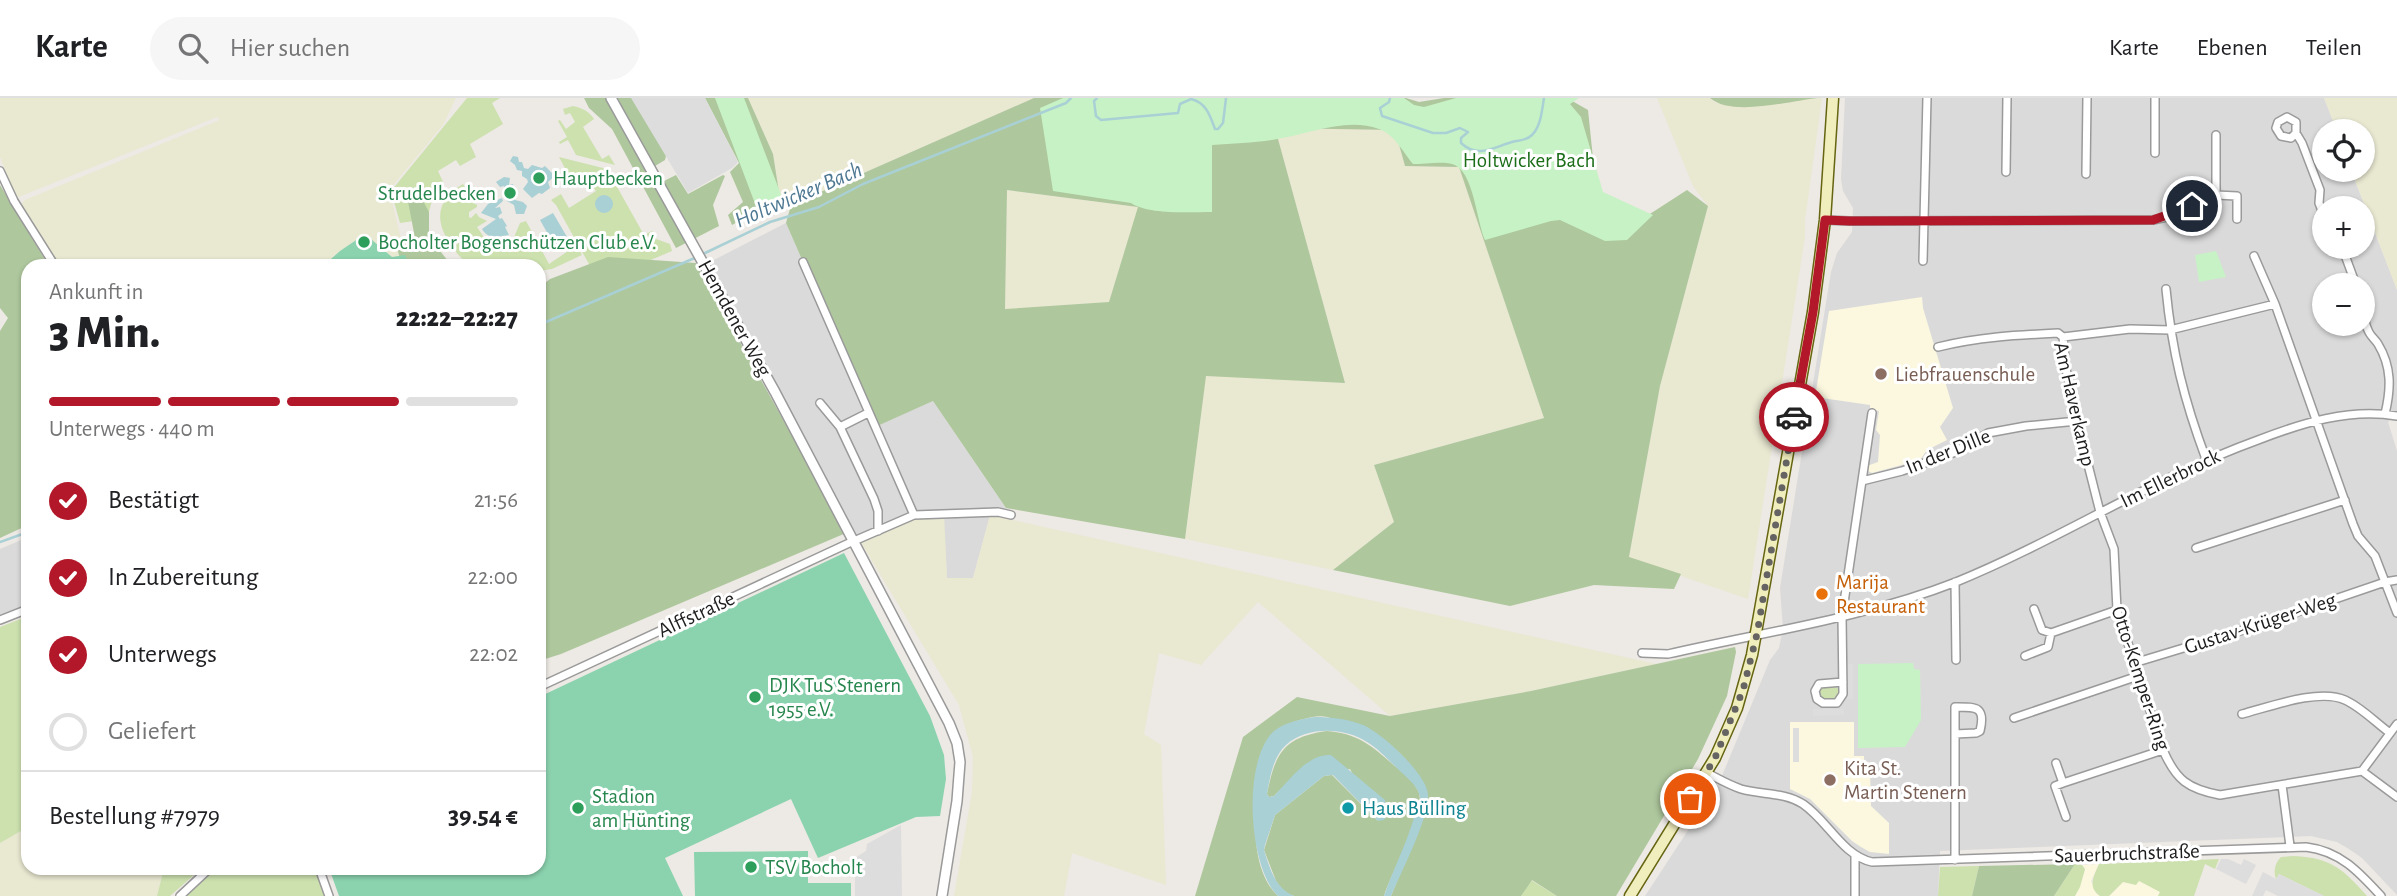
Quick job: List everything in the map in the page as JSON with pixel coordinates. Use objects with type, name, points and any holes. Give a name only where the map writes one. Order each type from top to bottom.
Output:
[{"type":"main road","points":[[1630,896],[1706,772],[1737,708],[1757,634],[1813,312],[1825,220],[1833,98]]},
{"type":"street","name":"Hemdener Weg","points":[[611,98],[775,392],[949,723],[957,743],[960,762],[957,801],[942,895]]},
{"type":"street","points":[[1923,261],[1927,98]]},
{"type":"street","points":[[2006,172],[2007,98]]},
{"type":"street","points":[[2086,174],[2087,98]]},
{"type":"street","points":[[2155,98],[2155,153]]},
{"type":"street","points":[[2296,133],[2320,190],[2320,196]]},
{"type":"street","points":[[2216,135],[2216,195]]},
{"type":"street","points":[[0,171],[13,201],[50,259]]},
{"type":"street","points":[[1825,220],[2153,220],[2167,217],[2216,195],[2237,195],[2237,219]]},
{"type":"street","points":[[2254,256],[2275,304],[2358,536],[2375,556],[2397,614]]},
{"type":"street","points":[[803,262],[914,514]]},
{"type":"street","points":[[2166,289],[2170,330],[2182,391],[2206,459]]},
{"type":"street","points":[[2063,337],[2130,329],[2170,330],[2275,304]]},
{"type":"street","name":"Am Haverkamp","points":[[1938,347],[1965,340],[2007,335],[2058,332],[2063,337],[2066,369],[2100,512]]},
{"type":"street","points":[[2371,336],[2378,344],[2390,377],[2390,395],[2385,414]]},
{"type":"street","points":[[820,403],[840,427],[874,499],[878,511],[878,531]]},
{"type":"street","points":[[840,427],[868,413]]},
{"type":"street","points":[[1843,682],[1842,616],[1872,413]]},
{"type":"street","name":"Im Ellerbrock","points":[[1642,653],[1668,654],[1904,601],[2012,557],[2206,459],[2318,420],[2361,413],[2397,416]]},
{"type":"street","name":"In der Dille","points":[[1861,481],[1902,471],[1953,453],[1988,433],[2077,421]]},
{"type":"street","points":[[2196,548],[2345,500]]},
{"type":"street","points":[[853,542],[914,514],[998,512],[1011,515]]},
{"type":"street","name":"Otto-Kemper-Ring","points":[[2100,512],[2114,549],[2117,610],[2164,750],[2172,769],[2184,782],[2200,791],[2220,795],[2362,771]]},
{"type":"street","name":"Alffstraße","points":[[546,684],[853,542]]},
{"type":"street","name":"Gustav-Krüger-Weg","points":[[2134,663],[2397,580]]},
{"type":"street","points":[[1955,582],[1956,660]]},
{"type":"street","points":[[2034,609],[2042,631],[2051,634],[2117,610]]},
{"type":"street","points":[[0,620],[21,612]]},
{"type":"street","points":[[2025,656],[2048,647],[2051,634]]},
{"type":"street","points":[[2014,718],[2138,676]]},
{"type":"street","points":[[2242,714],[2322,696],[2345,700],[2390,733]]},
{"type":"street","points":[[1955,734],[1980,731],[1982,713],[1975,707],[1955,708],[1955,734],[1955,860]]},
{"type":"street","points":[[2397,724],[2362,771],[2397,797]]},
{"type":"street","points":[[2066,817],[2055,786],[2164,750]]},
{"type":"street","points":[[2056,763],[2063,783]]},
{"type":"street","points":[[1706,772],[1741,789],[1782,795],[1811,810],[1855,856],[1855,896]]},
{"type":"street","points":[[2282,785],[2290,846]]},
{"type":"street","name":"Sauerbruchstraße","points":[[1855,856],[1872,862],[2290,846],[2319,848],[2332,853],[2358,872],[2381,896]]},
{"type":"street","points":[[180,896],[202,875]]},
{"type":"street","points":[[322,875],[329,896]]},
{"type":"shaded area","points":[[631,98],[705,98],[738,162],[688,193]]},
{"type":"shaded area","points":[[1845,98],[2324,98],[2332,119],[2312,119],[2312,182],[2356,182],[2361,196],[2312,196],[2312,259],[2375,259],[2375,233],[2397,290],[2397,413],[2388,422],[2397,451],[2397,895],[2362,858],[2349,849],[2337,842],[2311,836],[1940,851],[1938,896],[1645,896],[1719,783],[1770,660],[1779,648],[1783,629],[1780,588],[1831,272],[1837,253],[1852,232],[1853,208],[1843,191],[1841,179]]},
{"type":"shaded area","points":[[786,223],[875,426],[933,401],[1006,508],[990,516],[973,578],[947,578],[943,513],[860,541],[780,390],[706,264]]},
{"type":"shaded area","name":"Liebfrauenschule","points":[[1922,297],[1953,408],[1940,427],[1947,440],[1927,450],[1920,460],[1872,473],[1867,466],[1878,462],[1880,435],[1876,430],[1879,411],[1870,409],[1870,405],[1815,397],[1829,311]]},
{"type":"shaded area","points":[[21,540],[21,610],[0,618],[0,549]]},
{"type":"shaded area","points":[[1847,664],[1853,664],[1853,699],[1847,699]]},
{"type":"shaded area","points":[[1813,709],[1844,709],[1844,715],[1813,716]]},
{"type":"shaded area","name":"Kita St. Martin Stenern","points":[[1790,722],[1854,722],[1854,756],[1864,756],[1864,770],[1870,771],[1871,806],[1889,823],[1889,854],[1870,852],[1861,847],[1810,799],[1790,789]]},
{"type":"shaded area","points":[[1793,728],[1799,728],[1799,762],[1793,762]]},
{"type":"shaded area","points":[[901,825],[902,896],[855,896],[855,858],[866,851],[867,844]]},
{"type":"shaded area","points":[[2221,859],[2241,865],[2244,859],[2256,865],[2246,884],[2216,869]]},
{"type":"shaded area","points":[[2099,864],[2091,881],[2100,896],[2075,896],[2085,869],[2082,865]]},
{"type":"shaded area","points":[[2263,872],[2276,879],[2279,874],[2324,896],[2278,896],[2266,890],[2263,896],[2252,896]]},
{"type":"shaded area","points":[[2139,880],[2160,892],[2158,896],[2109,896],[2123,882]]},
{"type":"green space","points":[[0,98],[456,98],[443,125],[389,190],[405,255],[392,257],[365,234],[331,259],[55,259],[21,205],[25,200],[220,120],[217,117],[16,198],[0,157]]},
{"type":"green space","points":[[467,98],[500,98],[492,103],[503,124],[470,144],[476,157],[460,166],[456,160],[438,171],[444,184],[434,193],[427,219],[400,223],[391,191]]},
{"type":"green space","points":[[584,98],[634,98],[667,151],[665,160],[655,166],[660,179],[664,181],[676,175],[688,194],[725,176],[713,205],[719,226],[676,248],[612,129],[589,108]]},
{"type":"green space","name":"Holtwicker Bach","points":[[705,98],[748,98],[773,154],[781,205],[754,213],[732,225],[728,215],[743,202],[730,172],[739,163]]},
{"type":"green space","name":"Holtwicker Bach","points":[[715,98],[744,98],[785,205],[759,214]]},
{"type":"green space","points":[[748,98],[1034,98],[791,205],[781,205],[773,154]]},
{"type":"green space","points":[[1034,98],[1406,98],[1419,102],[1444,98],[1567,98],[1588,110],[1597,197],[1639,221],[1687,190],[1708,206],[1660,386],[1629,557],[1681,574],[1674,589],[1594,585],[1510,606],[1333,570],[1394,522],[1374,465],[1544,418],[1459,167],[1405,166],[1395,130],[1275,128],[1345,383],[1206,376],[1185,539],[1006,508],[933,401],[875,427],[786,223],[791,205]],"holes":[[[1007,190],[1138,207],[1109,302],[1005,309]]]},
{"type":"green space","name":"Holtwicker Bach","points":[[1063,98],[1404,98],[1414,105],[1424,107],[1456,98],[1579,98],[1570,104],[1581,117],[1603,192],[1653,215],[1627,240],[1605,241],[1560,220],[1485,240],[1470,185],[1459,168],[1448,163],[1413,164],[1394,139],[1384,131],[1354,125],[1269,140],[1212,145],[1212,212],[1159,211],[1131,203],[1053,191],[1040,108]]},
{"type":"green space","points":[[1657,98],[1710,98],[1716,103],[1822,98],[1805,237],[1748,599],[1629,558],[1660,386],[1708,206],[1693,186]]},
{"type":"green space","points":[[1710,98],[1818,98],[1746,107],[1720,104]]},
{"type":"green space","points":[[2324,98],[2397,98],[2397,290],[2375,233],[2375,196],[2361,196],[2356,182],[2375,182],[2375,119],[2332,119]]},
{"type":"green space","points":[[573,106],[592,116],[594,119],[583,127],[602,159],[609,155],[615,165],[576,155],[568,140],[560,144],[559,142],[567,137],[558,121],[560,120],[566,129],[575,122],[570,113],[565,115],[563,109]]},
{"type":"green space","points":[[1275,128],[1395,130],[1405,166],[1459,167],[1544,418],[1374,465],[1394,522],[1333,570],[1185,539],[1206,375],[1345,383]]},
{"type":"green space","points":[[559,157],[607,169],[644,235],[652,231],[656,239],[670,244],[672,251],[599,282],[551,200],[561,194],[569,208],[596,191],[586,175],[573,183]]},
{"type":"green space","points":[[463,184],[477,204],[477,207],[469,212],[469,217],[476,213],[487,221],[477,227],[490,246],[501,240],[512,242],[520,223],[526,221],[549,264],[577,245],[582,255],[546,270],[546,259],[463,259],[453,248],[440,221],[443,205]]},
{"type":"green space","points":[[0,185],[45,259],[21,259],[21,528],[0,538],[0,331],[8,318],[0,308]]},
{"type":"green space","points":[[417,190],[429,212],[429,237],[446,259],[400,259],[396,244],[415,238],[406,191]]},
{"type":"green space","points":[[1007,190],[1139,207],[1109,302],[1005,310]]},
{"type":"green space","name":"Bocholter Bogenschützen Club e.V.","points":[[365,234],[392,257],[405,255],[406,259],[331,259]]},
{"type":"green space","points":[[2216,251],[2226,277],[2199,282],[2195,255]]},
{"type":"green space","points":[[608,257],[696,263],[846,533],[546,659],[546,282]]},
{"type":"green space","points":[[917,513],[944,513],[947,578],[973,578],[990,515],[1656,664],[1531,691],[1390,716],[1258,602],[1201,665],[1159,653],[1144,734],[1161,745],[1166,885],[1072,853],[1064,896],[954,896],[972,792],[973,757],[959,705],[860,541]]},
{"type":"green space","name":"DJK TuS Stenern 1955 e.V.","points":[[844,553],[930,716],[944,755],[946,779],[940,816],[916,817],[818,858],[791,799],[665,858],[683,896],[339,896],[332,875],[546,875],[546,694]]},
{"type":"green space","points":[[21,619],[21,831],[0,843],[0,627]]},
{"type":"green space","points":[[1735,647],[1727,696],[1698,759],[1616,896],[1557,896],[1532,880],[1521,896],[1391,896],[1417,835],[1428,797],[1412,768],[1397,751],[1382,741],[1321,716],[1300,720],[1275,732],[1268,740],[1259,761],[1255,812],[1257,851],[1264,876],[1278,896],[1195,896],[1243,737],[1297,697],[1390,716],[1531,691]]},
{"type":"green space","points":[[1913,663],[1914,669],[1920,670],[1921,720],[1905,747],[1858,748],[1858,664]]},
{"type":"green space","points":[[1833,686],[1839,689],[1838,698],[1825,700],[1819,696],[1821,687]]},
{"type":"green space","points":[[1327,731],[1345,734],[1368,744],[1406,776],[1419,793],[1412,828],[1384,896],[1294,896],[1284,892],[1276,881],[1264,850],[1275,815],[1324,776],[1332,775],[1378,821],[1350,769],[1291,779],[1274,796],[1269,797],[1267,794],[1274,768],[1284,749],[1301,738]]},
{"type":"green space","points":[[21,831],[21,875],[162,875],[157,896],[0,896],[0,843]]},
{"type":"green space","name":"TSV Bocholt","points":[[808,851],[808,883],[851,883],[851,896],[695,896],[694,852]]},
{"type":"green space","points":[[2294,856],[2327,862],[2343,872],[2367,896],[2324,896],[2279,874],[2276,879],[2275,870],[2279,859]]},
{"type":"green space","points":[[2219,859],[2215,869],[2205,864],[2194,896],[2158,896],[2160,892],[2139,881],[2136,885],[2123,882],[2109,896],[2100,896],[2093,885],[2099,864]]},
{"type":"green space","points":[[2075,864],[2082,865],[2085,869],[2075,896],[2054,896]]},
{"type":"green space","points":[[2075,864],[2054,896],[1972,896],[1979,866]]},
{"type":"green space","points":[[1979,866],[1972,896],[1938,896],[1940,867]]},
{"type":"green space","points":[[162,875],[194,875],[170,896],[157,896]]},
{"type":"green space","points":[[210,875],[318,875],[326,896],[187,896]]},
{"type":"green space","points":[[1531,880],[1557,896],[1521,896]]},
{"type":"water","name":"Hauptbecken","points":[[513,156],[518,157],[524,168],[528,169],[532,165],[542,168],[545,166],[555,176],[548,182],[550,188],[532,198],[523,189],[527,179],[510,161]]},
{"type":"water","name":"Strudelbecken","points":[[504,177],[510,178],[509,185],[513,184],[515,200],[527,206],[524,214],[516,214],[514,205],[507,201],[504,186],[500,187],[496,182]]},
{"type":"water","points":[[600,195],[608,195],[613,204],[611,211],[600,213],[595,208],[595,200]]},
{"type":"water","points":[[502,198],[503,201],[495,208],[500,207],[502,213],[498,216],[507,226],[505,227],[509,235],[488,235],[482,229],[496,219],[481,213],[488,204]]},
{"type":"water","points":[[553,213],[570,242],[557,250],[540,220]]},
{"type":"water","points":[[1315,717],[1345,720],[1371,729],[1402,755],[1426,786],[1428,795],[1424,818],[1391,896],[1384,896],[1410,831],[1420,796],[1413,784],[1376,748],[1358,737],[1337,731],[1304,734],[1286,745],[1275,761],[1267,794],[1269,797],[1274,796],[1314,758],[1331,755],[1385,800],[1388,814],[1384,820],[1378,821],[1333,775],[1324,776],[1275,815],[1265,845],[1264,850],[1274,877],[1282,888],[1294,896],[1278,896],[1268,882],[1255,839],[1253,788],[1257,765],[1264,745],[1274,731],[1288,723]]},
{"type":"waterway","name":"Holtwicker Bach","points":[[703,254],[770,222],[819,207],[863,184],[1066,103],[1071,98]]},
{"type":"waterway","name":"Holtwicker Bach","points":[[1097,98],[1094,101],[1096,116],[1101,120],[1178,113],[1180,104],[1191,99],[1204,107],[1215,129],[1223,123],[1226,98]]},
{"type":"waterway","name":"Holtwicker Bach","points":[[1390,98],[1389,102],[1380,108],[1382,116],[1433,133],[1446,133],[1460,128],[1468,132],[1461,138],[1461,143],[1467,148],[1480,151],[1530,137],[1539,123],[1544,98]]},
{"type":"waterway","name":"Holtwicker Bach","points":[[546,322],[697,257]]},
{"type":"waterway","name":"Holtwicker Bach","points":[[0,542],[21,534]]},
{"type":"way so far","points":[[1690,799],[1715,758],[1743,690],[1757,634],[1794,417]]},
{"type":"place","name":"Hauptbecken","points":[[539,178]]},
{"type":"place","name":"Strudelbecken","points":[[510,193]]},
{"type":"place","name":"Bocholter Bogenschützen Club e.V.","points":[[364,242]]},
{"type":"place","name":"Liebfrauenschule","points":[[1881,374]]},
{"type":"place","name":"Marija Restaurant","points":[[1822,594]]},
{"type":"place","name":"DJK TuS Stenern 1955 e.V.","points":[[755,697]]},
{"type":"place","name":"Kita St. Martin Stenern","points":[[1830,780]]},
{"type":"place","name":"Stadion am Hünting","points":[[578,808]]},
{"type":"place","name":"Haus Bülling","points":[[1348,808]]},
{"type":"place","name":"TSV Bocholt","points":[[751,867]]},
{"type":"route","points":[[1794,417],[1813,312],[1825,220],[2153,220],[2192,206]]}]
